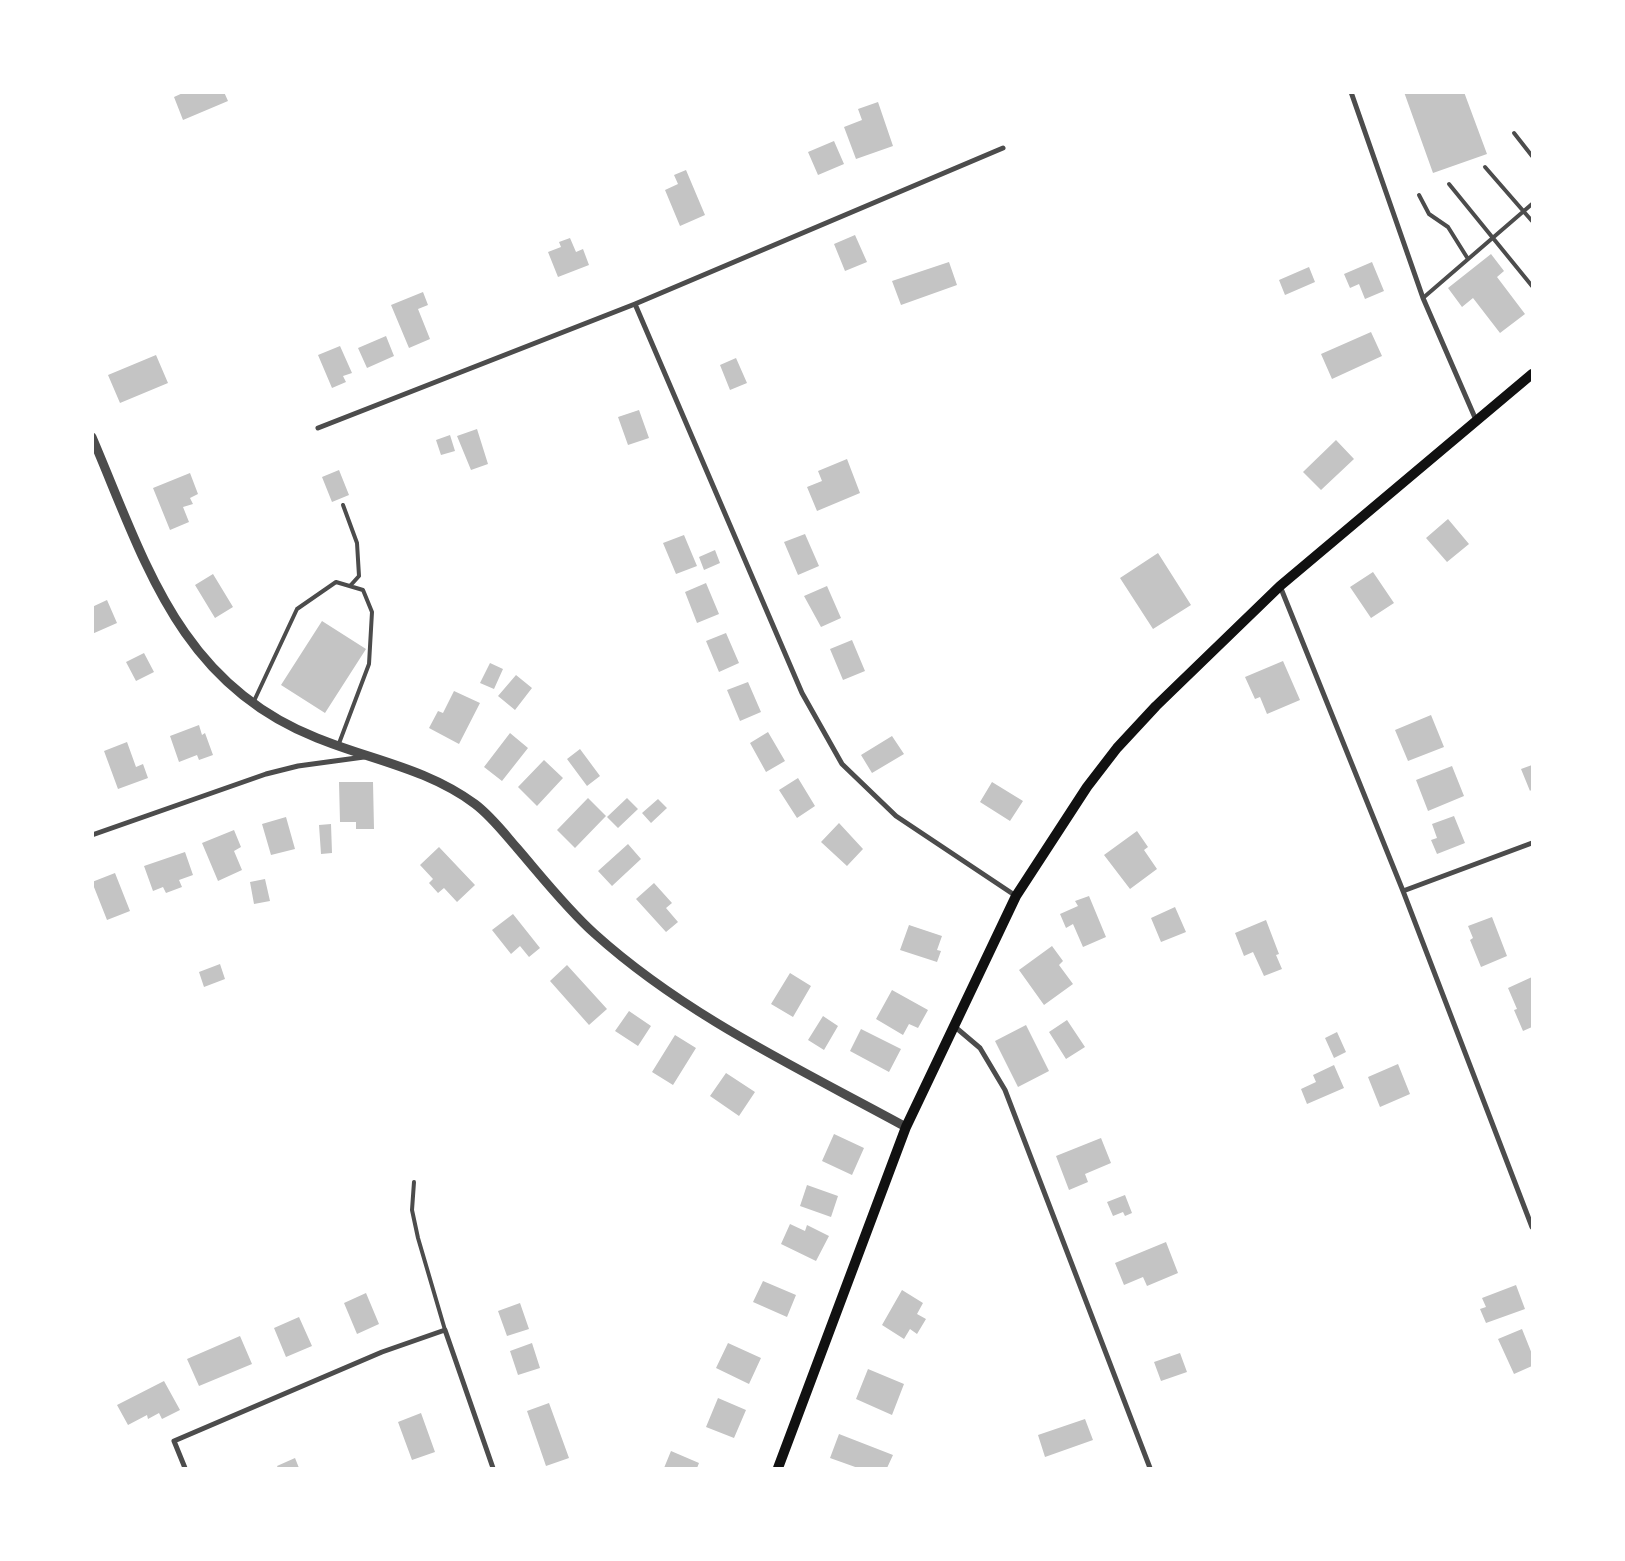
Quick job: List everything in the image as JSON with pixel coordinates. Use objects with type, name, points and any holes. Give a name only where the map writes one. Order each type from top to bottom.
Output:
[{"type":"main road","points":[[778,1468],[906,1127],[1016,896],[1087,787],[1117,748],[1156,706],[1280,586],[1532,374]]},
{"type":"street","points":[[1351,92],[1423,298],[1477,421]]},
{"type":"street","points":[[318,428],[635,304],[1003,148]]},
{"type":"street","points":[[635,304],[802,693],[842,764],[896,816],[1016,896]]},
{"type":"street","points":[[92,437],[150,574],[173,617],[191,644],[213,669],[253,703],[315,738],[412,769],[450,787],[477,806],[500,828],[593,932],[631,964],[671,993],[734,1032],[906,1127]]},
{"type":"street","points":[[1280,586],[1402,890],[1532,1227]]},
{"type":"street","points":[[92,835],[266,774],[298,766],[369,756]]},
{"type":"street","points":[[1402,890],[1532,843]]},
{"type":"street","points":[[954,1026],[980,1048],[1005,1090],[1150,1468]]},
{"type":"street","points":[[185,1468],[174,1441],[382,1352],[445,1330],[493,1468]]},
{"type":"lane","points":[[1514,133],[1532,156]]},
{"type":"lane","points":[[1486,167],[1532,221]]},
{"type":"lane","points":[[1449,184],[1532,286]]},
{"type":"lane","points":[[1419,195],[1429,214],[1448,227],[1468,259]]},
{"type":"lane","points":[[1423,298],[1532,204]]},
{"type":"lane","points":[[343,505],[357,543],[359,576],[350,586]]},
{"type":"lane","points":[[253,703],[297,609],[336,582],[363,590],[372,612],[369,664],[338,746]]},
{"type":"lane","points":[[414,1182],[412,1210],[418,1238],[445,1330]]},
{"type":"building","points":[[185,92],[224,92],[228,101],[183,120],[174,97]]},
{"type":"building","points":[[1404,92],[1464,92],[1487,154],[1433,173]]},
{"type":"building","points":[[878,102],[893,146],[856,159],[844,127],[862,120],[858,109]]},
{"type":"building","points":[[834,141],[844,164],[818,175],[808,152]]},
{"type":"building","points":[[686,170],[705,215],[680,226],[665,190],[678,184],[674,175]]},
{"type":"building","points":[[855,235],[867,262],[845,271],[834,244]]},
{"type":"building","points":[[570,238],[576,252],[583,249],[589,265],[558,277],[548,252],[561,247],[559,242]]},
{"type":"building","points":[[1491,254],[1504,271],[1497,277],[1525,314],[1500,333],[1473,298],[1462,307],[1448,288]]},
{"type":"building","points":[[949,262],[957,285],[901,305],[892,281]]},
{"type":"building","points":[[1372,262],[1384,291],[1365,299],[1359,284],[1350,288],[1344,274]]},
{"type":"building","points":[[1309,267],[1315,282],[1285,295],[1279,280]]},
{"type":"building","points":[[423,292],[428,305],[418,309],[430,339],[409,348],[391,305]]},
{"type":"building","points":[[1371,332],[1382,356],[1332,379],[1321,354]]},
{"type":"building","points":[[386,336],[394,356],[367,368],[358,348]]},
{"type":"building","points":[[340,346],[352,373],[343,376],[346,382],[332,388],[318,355]]},
{"type":"building","points":[[156,355],[168,383],[120,403],[108,375]]},
{"type":"building","points":[[736,358],[747,383],[730,390],[720,365]]},
{"type":"building","points":[[639,410],[649,438],[628,445],[618,417]]},
{"type":"building","points":[[477,429],[488,464],[471,470],[457,436]]},
{"type":"building","points":[[450,435],[455,451],[441,455],[436,440]]},
{"type":"building","points":[[1336,440],[1354,459],[1321,490],[1303,472]]},
{"type":"building","points":[[847,459],[860,493],[817,511],[807,487],[822,481],[818,471]]},
{"type":"building","points":[[339,470],[349,495],[332,502],[322,477]]},
{"type":"building","points":[[190,473],[198,494],[190,498],[193,504],[183,507],[189,522],[170,530],[153,488]]},
{"type":"building","points":[[1448,519],[1469,544],[1447,562],[1426,538]]},
{"type":"building","points":[[805,534],[819,566],[798,575],[784,542]]},
{"type":"building","points":[[684,535],[697,566],[676,574],[663,543]]},
{"type":"building","points":[[715,550],[720,563],[704,570],[699,557]]},
{"type":"building","points":[[1158,553],[1191,605],[1153,629],[1120,578]]},
{"type":"building","points":[[1373,572],[1394,603],[1371,618],[1350,587]]},
{"type":"building","points":[[213,574],[233,607],[215,618],[195,585]]},
{"type":"building","points":[[706,583],[719,614],[697,623],[685,592]]},
{"type":"building","points":[[827,586],[841,618],[821,627],[804,596]]},
{"type":"building","points":[[107,600],[117,623],[92,634],[92,607]]},
{"type":"building","points":[[322,621],[366,649],[325,713],[281,685]]},
{"type":"building","points":[[726,633],[739,663],[719,672],[706,641]]},
{"type":"building","points":[[852,640],[865,671],[843,680],[830,649]]},
{"type":"building","points":[[144,653],[154,672],[136,681],[126,662]]},
{"type":"building","points":[[1283,661],[1300,700],[1267,714],[1260,697],[1255,699],[1245,677]]},
{"type":"building","points":[[490,663],[503,669],[494,689],[480,683]]},
{"type":"building","points":[[516,675],[532,688],[515,710],[498,696]]},
{"type":"building","points":[[748,682],[761,712],[740,721],[727,690]]},
{"type":"building","points":[[454,691],[480,703],[459,744],[429,728],[438,711],[443,713]]},
{"type":"building","points":[[1431,715],[1444,747],[1408,761],[1395,730]]},
{"type":"building","points":[[199,725],[202,735],[205,733],[213,755],[199,760],[197,755],[179,762],[170,736]]},
{"type":"building","points":[[768,732],[785,761],[766,772],[750,743]]},
{"type":"building","points":[[510,733],[528,748],[502,781],[484,767]]},
{"type":"building","points":[[892,736],[904,754],[872,773],[861,755]]},
{"type":"building","points":[[127,742],[136,767],[143,764],[148,778],[118,789],[104,751]]},
{"type":"building","points":[[580,749],[600,776],[587,786],[567,759]]},
{"type":"building","points":[[544,760],[563,778],[537,806],[518,787]]},
{"type":"building","points":[[1532,765],[1532,789],[1530,791],[1521,769]]},
{"type":"building","points":[[1452,766],[1464,796],[1428,811],[1416,780]]},
{"type":"building","points":[[798,778],[815,806],[797,818],[779,790]]},
{"type":"building","points":[[339,782],[373,782],[374,829],[356,829],[356,822],[340,822]]},
{"type":"building","points":[[992,782],[1023,801],[1010,821],[980,802]]},
{"type":"building","points":[[588,798],[606,816],[575,848],[557,830]]},
{"type":"building","points":[[627,798],[638,809],[618,828],[607,817]]},
{"type":"building","points":[[658,799],[667,808],[651,823],[642,813]]},
{"type":"building","points":[[1454,816],[1465,843],[1437,854],[1431,840],[1437,838],[1432,824]]},
{"type":"building","points":[[286,817],[295,849],[271,855],[262,824]]},
{"type":"building","points":[[839,823],[863,849],[847,866],[821,842]]},
{"type":"building","points":[[331,824],[332,853],[321,854],[319,825]]},
{"type":"building","points":[[234,830],[241,847],[234,851],[242,870],[218,881],[202,843]]},
{"type":"building","points":[[1137,831],[1148,847],[1144,850],[1157,869],[1130,889],[1104,855]]},
{"type":"building","points":[[628,844],[641,859],[612,886],[598,871]]},
{"type":"building","points":[[439,847],[475,885],[457,902],[444,888],[438,893],[429,883],[433,879],[420,865]]},
{"type":"building","points":[[185,852],[193,875],[179,880],[182,887],[166,893],[163,887],[153,891],[144,866]]},
{"type":"building","points":[[115,873],[130,911],[107,920],[92,882]]},
{"type":"building","points":[[265,879],[270,901],[254,904],[250,882]]},
{"type":"building","points":[[654,883],[672,903],[666,908],[678,922],[666,932],[636,899]]},
{"type":"building","points":[[1089,896],[1106,937],[1083,947],[1073,924],[1066,928],[1060,914],[1078,906],[1075,901]]},
{"type":"building","points":[[1175,907],[1186,932],[1161,942],[1151,918]]},
{"type":"building","points":[[513,914],[540,948],[529,957],[520,946],[511,954],[492,930]]},
{"type":"building","points":[[1492,917],[1507,956],[1481,967],[1470,940],[1473,938],[1468,926]]},
{"type":"building","points":[[1266,920],[1279,954],[1276,955],[1282,969],[1264,976],[1253,952],[1244,956],[1235,933]]},
{"type":"building","points":[[909,925],[942,936],[937,950],[941,951],[937,962],[900,950]]},
{"type":"building","points":[[1052,946],[1063,961],[1059,965],[1073,984],[1044,1005],[1019,970]]},
{"type":"building","points":[[220,964],[225,979],[204,987],[199,972]]},
{"type":"building","points":[[567,965],[607,1009],[589,1025],[550,981]]},
{"type":"building","points":[[790,973],[811,986],[793,1017],[771,1004]]},
{"type":"building","points":[[1532,977],[1532,1027],[1523,1031],[1514,1010],[1517,1009],[1508,988]]},
{"type":"building","points":[[892,990],[928,1010],[918,1028],[909,1024],[903,1035],[876,1019]]},
{"type":"building","points":[[629,1011],[651,1026],[638,1046],[615,1031]]},
{"type":"building","points":[[823,1016],[838,1026],[824,1050],[808,1040]]},
{"type":"building","points":[[1067,1020],[1085,1047],[1066,1059],[1049,1032]]},
{"type":"building","points":[[1026,1025],[1049,1071],[1018,1087],[995,1041]]},
{"type":"building","points":[[861,1029],[901,1049],[889,1072],[850,1051]]},
{"type":"building","points":[[1337,1032],[1346,1052],[1334,1058],[1325,1038]]},
{"type":"building","points":[[675,1035],[696,1048],[673,1085],[652,1072]]},
{"type":"building","points":[[1398,1064],[1410,1094],[1380,1107],[1368,1077]]},
{"type":"building","points":[[1334,1065],[1344,1088],[1307,1104],[1301,1089],[1316,1082],[1313,1075]]},
{"type":"building","points":[[726,1073],[755,1092],[739,1116],[710,1096]]},
{"type":"building","points":[[834,1134],[864,1148],[852,1175],[822,1161]]},
{"type":"building","points":[[1101,1138],[1111,1163],[1085,1174],[1088,1182],[1069,1190],[1056,1156]]},
{"type":"building","points":[[807,1185],[838,1196],[831,1217],[800,1206]]},
{"type":"building","points":[[1125,1195],[1132,1213],[1125,1216],[1123,1212],[1113,1216],[1107,1202]]},
{"type":"building","points":[[790,1224],[805,1231],[807,1225],[829,1236],[816,1261],[781,1244]]},
{"type":"building","points":[[1166,1242],[1178,1273],[1147,1286],[1143,1277],[1124,1285],[1115,1263]]},
{"type":"building","points":[[763,1281],[796,1295],[787,1317],[753,1302]]},
{"type":"building","points":[[1516,1285],[1525,1309],[1486,1323],[1480,1309],[1486,1307],[1482,1298]]},
{"type":"building","points":[[902,1290],[923,1303],[917,1314],[926,1319],[917,1334],[910,1329],[904,1339],[882,1325]]},
{"type":"building","points":[[366,1293],[379,1324],[357,1334],[344,1303]]},
{"type":"building","points":[[520,1303],[529,1329],[507,1336],[498,1311]]},
{"type":"building","points":[[299,1317],[312,1346],[286,1357],[274,1328]]},
{"type":"building","points":[[1522,1329],[1532,1354],[1532,1366],[1514,1374],[1498,1339]]},
{"type":"building","points":[[240,1336],[252,1364],[199,1386],[187,1359]]},
{"type":"building","points":[[532,1343],[540,1368],[518,1375],[510,1351]]},
{"type":"building","points":[[728,1343],[761,1358],[749,1384],[716,1368]]},
{"type":"building","points":[[1180,1353],[1187,1372],[1161,1381],[1154,1362]]},
{"type":"building","points":[[868,1369],[904,1384],[892,1415],[856,1399]]},
{"type":"building","points":[[164,1381],[180,1410],[162,1419],[159,1413],[148,1419],[147,1415],[128,1425],[117,1405]]},
{"type":"building","points":[[718,1398],[746,1410],[734,1438],[706,1427]]},
{"type":"building","points":[[549,1403],[569,1458],[546,1466],[527,1411]]},
{"type":"building","points":[[421,1413],[435,1452],[412,1460],[398,1422]]},
{"type":"building","points":[[1085,1419],[1093,1440],[1045,1457],[1038,1435]]},
{"type":"building","points":[[839,1434],[893,1455],[887,1468],[858,1468],[830,1458]]},
{"type":"building","points":[[671,1451],[699,1463],[697,1468],[664,1468]]},
{"type":"building","points":[[295,1458],[299,1468],[278,1468],[277,1466]]}]
